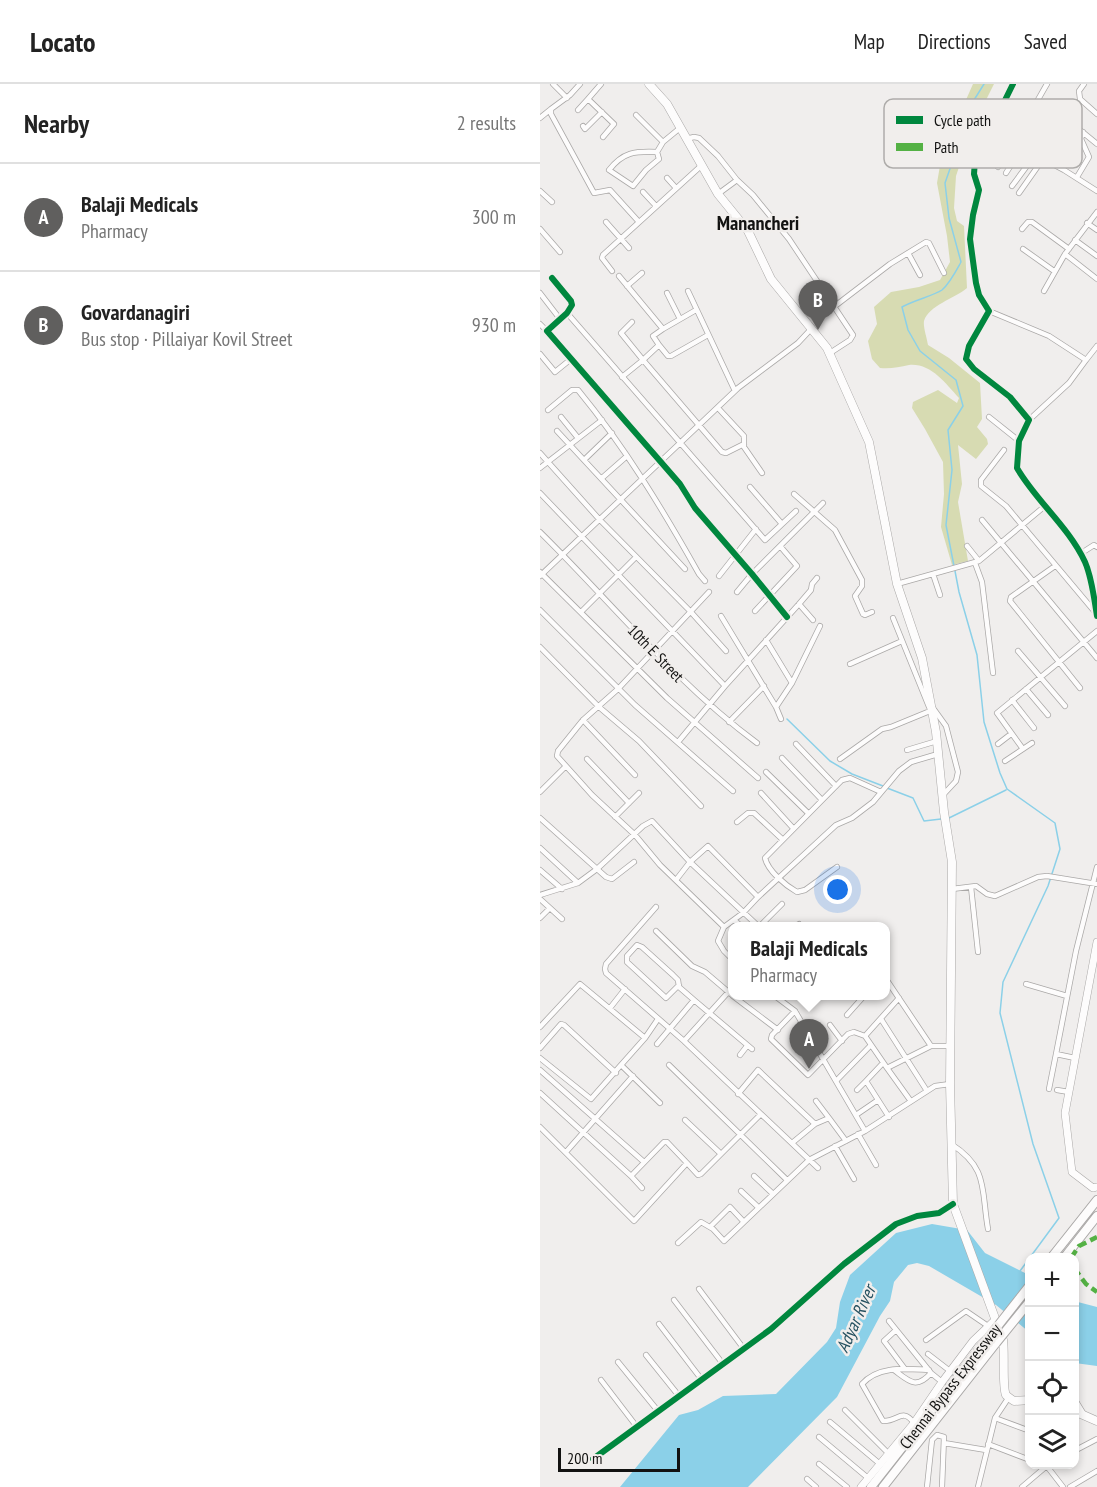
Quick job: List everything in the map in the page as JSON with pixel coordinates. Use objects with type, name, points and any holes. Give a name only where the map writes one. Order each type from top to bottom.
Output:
[{"type":"highway","points":[[1054,1253],[1097,1200]]},
{"type":"highway","points":[[1067,1253],[1097,1216]]},
{"type":"highway","name":"Chennai Bypass Expressway","points":[[870,1483],[1025,1290]]},
{"type":"highway","name":"Chennai Bypass Expressway","points":[[883,1487],[1025,1306]]},
{"type":"main road","points":[[649,84],[667,104],[718,194],[748,231],[771,279],[830,353],[869,442],[897,584],[922,658],[937,741],[942,796],[952,862],[950,1084],[954,1206],[1003,1340],[1005,1357],[1003,1383],[1006,1394],[1014,1401],[1025,1400]]},
{"type":"main road","points":[[1079,1413],[1097,1421]]},
{"type":"street","points":[[552,84],[567,98]]},
{"type":"street","points":[[540,118],[567,98],[580,84]]},
{"type":"street","points":[[578,110],[601,84]]},
{"type":"street","points":[[1005,99],[1012,84]]},
{"type":"street","points":[[1038,99],[1047,84]]},
{"type":"street","points":[[1080,99],[1078,95],[1084,84]]},
{"type":"street","points":[[588,99],[614,126],[603,137]]},
{"type":"street","points":[[1082,101],[1097,114]]},
{"type":"street","points":[[1092,110],[1097,102]]},
{"type":"street","points":[[551,109],[551,114],[594,193],[610,190],[639,222]]},
{"type":"street","points":[[583,126],[585,129],[602,112]]},
{"type":"street","points":[[636,115],[663,142]]},
{"type":"street","points":[[657,152],[636,151],[617,160],[609,170],[633,186],[659,159],[657,152],[663,142],[680,128]]},
{"type":"street","points":[[1082,136],[1083,132],[1097,144]]},
{"type":"street","points":[[686,140],[693,137],[699,138],[718,156],[789,239],[835,306],[854,335],[830,353]]},
{"type":"street","points":[[1077,177],[1089,157],[1082,141]]},
{"type":"street","points":[[612,271],[602,258],[603,255],[702,165]]},
{"type":"street","points":[[974,168],[979,190],[970,239],[979,295],[989,311],[1049,336],[1086,360]]},
{"type":"street","points":[[1006,173],[1009,168]]},
{"type":"street","points":[[1012,186],[1025,168]]},
{"type":"street","points":[[1019,192],[1036,168]]},
{"type":"street","points":[[1060,168],[1097,191]]},
{"type":"street","points":[[667,178],[676,188]]},
{"type":"street","points":[[718,194],[737,180]]},
{"type":"street","points":[[540,191],[552,202]]},
{"type":"street","points":[[644,192],[656,206]]},
{"type":"street","points":[[1044,291],[1075,240],[1097,212]]},
{"type":"street","points":[[606,222],[628,248]]},
{"type":"street","points":[[1022,229],[1028,222],[1032,222],[1097,279]]},
{"type":"street","points":[[1087,223],[1097,230]]},
{"type":"street","points":[[540,229],[560,252]]},
{"type":"street","points":[[1075,240],[1097,256]]},
{"type":"street","points":[[835,306],[867,280],[927,242],[944,273]]},
{"type":"street","points":[[1023,249],[1054,272]]},
{"type":"street","points":[[908,253],[920,275]]},
{"type":"street","points":[[627,286],[642,273]]},
{"type":"street","points":[[619,276],[663,329]]},
{"type":"street","points":[[547,332],[571,308],[571,301],[552,278]]},
{"type":"street","points":[[688,291],[735,391]]},
{"type":"street","points":[[540,293],[560,319]]},
{"type":"street","points":[[667,293],[680,320]]},
{"type":"street","points":[[696,310],[653,336],[670,356],[708,335]]},
{"type":"street","points":[[989,311],[969,346],[966,359],[974,369],[1010,397],[1029,420]]},
{"type":"street","points":[[567,313],[765,540],[796,511]]},
{"type":"street","points":[[632,322],[621,333],[722,452],[726,453],[744,444]]},
{"type":"street","points":[[540,324],[680,484],[695,508],[787,617]]},
{"type":"street","points":[[758,778],[635,668],[541,574],[644,480],[735,391],[798,343],[812,328]]},
{"type":"street","points":[[622,377],[659,345]]},
{"type":"street","points":[[1097,346],[1068,384],[1029,420],[1019,441],[1017,468],[1080,554],[1091,581],[1097,615]]},
{"type":"street","points":[[540,354],[555,372],[571,359]]},
{"type":"street","points":[[548,410],[575,389],[602,420],[644,480],[705,581]]},
{"type":"street","points":[[718,408],[744,436],[746,450],[762,473]]},
{"type":"street","points":[[561,417],[578,438]]},
{"type":"street","points":[[989,417],[1019,441]]},
{"type":"street","points":[[540,468],[602,420]]},
{"type":"street","points":[[557,431],[685,569]]},
{"type":"street","points":[[584,460],[612,434]]},
{"type":"street","points":[[1004,450],[980,484],[1005,506],[1097,615]]},
{"type":"street","points":[[540,453],[599,519],[726,651]]},
{"type":"street","points":[[602,478],[627,456]]},
{"type":"street","points":[[750,487],[782,524]]},
{"type":"street","points":[[540,493],[724,686]]},
{"type":"street","points":[[794,494],[824,518],[837,534],[862,580],[862,586],[855,596],[864,615],[872,612]]},
{"type":"street","points":[[737,592],[752,574],[824,503]]},
{"type":"street","points":[[897,584],[976,562],[1045,506]]},
{"type":"street","points":[[982,520],[1097,658]]},
{"type":"street","points":[[719,576],[756,530]]},
{"type":"street","name":"10th E Street","points":[[540,532],[653,651],[709,706],[757,743]]},
{"type":"street","points":[[1080,554],[1094,545],[1097,547]]},
{"type":"street","points":[[755,611],[797,566],[780,546]]},
{"type":"street","points":[[967,546],[976,562],[982,582],[993,673]]},
{"type":"street","points":[[582,611],[636,557]]},
{"type":"street","points":[[1055,566],[1011,597],[1010,601],[1080,688]]},
{"type":"street","points":[[933,574],[940,595]]},
{"type":"street","points":[[678,742],[724,686],[812,589],[812,584],[817,578]]},
{"type":"street","points":[[709,592],[635,668],[618,689],[583,720],[556,754],[635,835],[660,865],[724,927]]},
{"type":"street","points":[[799,604],[813,620]]},
{"type":"street","points":[[540,610],[618,689],[734,791]]},
{"type":"street","points":[[722,616],[781,719]]},
{"type":"street","points":[[892,618],[931,710],[946,726],[958,772],[956,781],[942,796]]},
{"type":"street","points":[[776,707],[792,683],[820,626]]},
{"type":"street","points":[[1023,749],[996,714],[1097,631]]},
{"type":"street","points":[[766,640],[792,683]]},
{"type":"street","points":[[850,664],[902,641]]},
{"type":"street","points":[[540,647],[599,707],[639,741],[700,806]]},
{"type":"street","points":[[1018,651],[1065,706]]},
{"type":"street","points":[[729,722],[764,686]]},
{"type":"street","points":[[1026,689],[1048,715]]},
{"type":"street","points":[[1012,700],[1034,728]]},
{"type":"street","points":[[840,759],[882,729],[891,728],[931,710]]},
{"type":"street","points":[[583,720],[635,775]]},
{"type":"street","points":[[998,744],[1011,734]]},
{"type":"street","points":[[907,750],[937,741]]},
{"type":"street","points":[[1005,761],[1032,743]]},
{"type":"street","points":[[796,744],[836,786]]},
{"type":"street","points":[[731,922],[836,825],[852,818],[873,802],[899,771],[911,762],[938,754]]},
{"type":"street","points":[[782,758],[822,800]]},
{"type":"street","points":[[587,759],[629,803]]},
{"type":"street","points":[[540,792],[566,766]]},
{"type":"street","points":[[766,772],[808,813]]},
{"type":"street","points":[[837,867],[802,892],[797,892],[778,878],[765,862],[765,858],[808,813],[847,778],[884,788]]},
{"type":"street","points":[[615,817],[639,793]]},
{"type":"street","points":[[761,793],[794,828]]},
{"type":"street","points":[[737,822],[748,813],[754,813],[783,839]]},
{"type":"street","points":[[540,818],[606,877],[612,879],[634,862]]},
{"type":"street","points":[[562,918],[540,897],[578,884],[652,821],[690,862],[753,922]]},
{"type":"street","points":[[676,880],[690,862],[708,846],[758,897]]},
{"type":"street","points":[[540,848],[578,884]]},
{"type":"street","points":[[1049,1089],[1066,996],[1097,867]]},
{"type":"street","points":[[540,870],[562,889]]},
{"type":"street","points":[[952,889],[976,886],[987,894],[995,896],[1029,880],[1047,876],[1094,883]]},
{"type":"street","points":[[971,887],[978,952]]},
{"type":"street","points":[[764,922],[782,904]]},
{"type":"street","points":[[656,907],[606,963],[606,973],[684,1041],[818,1168]]},
{"type":"street","points":[[540,918],[550,908]]},
{"type":"street","points":[[728,924],[724,927],[718,941],[728,955]]},
{"type":"street","points":[[656,931],[692,966],[705,972],[728,989]]},
{"type":"street","points":[[1097,942],[1065,1113],[1072,1172],[1093,1188],[1097,1187]]},
{"type":"street","points":[[667,998],[626,961],[627,956],[636,946],[642,946],[678,980],[679,985],[694,1000],[749,1048],[740,1055]]},
{"type":"street","points":[[541,1023],[580,984],[645,1038]]},
{"type":"street","points":[[1026,984],[1066,996]]},
{"type":"street","points":[[662,1002],[679,985]]},
{"type":"street","points":[[890,986],[931,1046]]},
{"type":"street","points":[[610,1008],[625,990]]},
{"type":"street","points":[[684,1041],[728,996]]},
{"type":"street","points":[[865,1036],[898,998]]},
{"type":"street","points":[[657,1044],[694,1000]]},
{"type":"street","points":[[742,1000],[778,1030]]},
{"type":"street","points":[[780,1000],[795,1011],[865,1131]]},
{"type":"street","points":[[847,1015],[860,1000]]},
{"type":"street","points":[[795,1011],[771,1039],[808,1075],[848,1034],[854,1032],[865,1036],[910,1100]]},
{"type":"street","points":[[540,1058],[591,1100],[645,1038],[658,1019]]},
{"type":"street","points":[[880,1019],[927,1090]]},
{"type":"street","points":[[540,1047],[561,1024],[564,1024],[616,1073]]},
{"type":"street","points":[[830,1025],[842,1041]]},
{"type":"street","points":[[836,1081],[871,1045]]},
{"type":"street","points":[[887,1068],[931,1046],[951,1046]]},
{"type":"street","points":[[1056,1054],[1075,1058]]},
{"type":"street","points":[[857,1090],[883,1063]]},
{"type":"street","points":[[621,1065],[660,1103]]},
{"type":"street","points":[[669,1065],[787,1180]]},
{"type":"street","points":[[540,1070],[644,1162]]},
{"type":"street","points":[[738,1094],[758,1070],[815,1124]]},
{"type":"street","points":[[566,1152],[633,1076]]},
{"type":"street","points":[[866,1081],[889,1117]]},
{"type":"street","points":[[678,1243],[701,1222],[710,1227],[724,1241],[808,1160],[889,1117],[927,1090],[935,1086],[950,1084]]},
{"type":"street","points":[[1057,1090],[1069,1092]]},
{"type":"street","points":[[540,1093],[642,1188]]},
{"type":"street","points":[[856,1115],[878,1100]]},
{"type":"street","points":[[816,1101],[846,1141]]},
{"type":"street","points":[[631,1176],[665,1141],[700,1175],[761,1114]]},
{"type":"street","points":[[792,1143],[815,1124],[829,1118]]},
{"type":"street","points":[[686,1120],[721,1154]]},
{"type":"street","points":[[540,1127],[634,1221],[687,1163]]},
{"type":"street","points":[[858,1134],[876,1165]]},
{"type":"street","points":[[951,1144],[969,1157],[978,1170],[988,1230]]},
{"type":"street","points":[[835,1146],[854,1179]]},
{"type":"street","points":[[754,1176],[772,1193]]},
{"type":"street","points":[[741,1191],[758,1207]]},
{"type":"street","points":[[593,1460],[771,1329],[844,1264],[896,1224],[917,1216],[939,1213],[954,1206]]},
{"type":"street","points":[[710,1227],[730,1207],[743,1221]]},
{"type":"street","points":[[699,1289],[744,1349]]},
{"type":"street","points":[[674,1300],[723,1364]]},
{"type":"street","points":[[927,1340],[966,1311],[988,1326]]},
{"type":"street","points":[[861,1487],[870,1483],[888,1452],[914,1424],[950,1371],[973,1341],[994,1319]]},
{"type":"street","points":[[890,1322],[930,1372],[942,1382]]},
{"type":"street","points":[[659,1324],[702,1380]]},
{"type":"street","points":[[896,1330],[884,1341],[905,1369]]},
{"type":"street","points":[[646,1354],[680,1396]]},
{"type":"street","points":[[928,1354],[950,1371]]},
{"type":"street","points":[[618,1362],[658,1411]]},
{"type":"street","points":[[914,1424],[909,1416],[904,1415],[887,1422],[883,1421],[862,1384],[883,1371],[905,1369],[930,1372]]},
{"type":"street","points":[[894,1370],[907,1380],[918,1383],[923,1382],[930,1372]]},
{"type":"street","points":[[601,1380],[637,1427]]},
{"type":"street","points":[[978,1487],[995,1418],[1009,1397]]},
{"type":"street","points":[[1079,1406],[1085,1416]]},
{"type":"street","points":[[845,1410],[888,1452]]},
{"type":"street","points":[[995,1418],[1025,1429]]},
{"type":"street","points":[[830,1422],[880,1464]]},
{"type":"street","points":[[927,1487],[932,1439],[936,1435],[944,1437],[942,1487]]},
{"type":"street","points":[[819,1437],[870,1483]]},
{"type":"street","points":[[1079,1448],[1097,1438]]},
{"type":"street","points":[[944,1443],[987,1447],[1025,1459]]},
{"type":"street","points":[[819,1464],[848,1487]]},
{"type":"street","points":[[1022,1487],[1042,1469]]},
{"type":"street","points":[[1049,1469],[1063,1487]]},
{"type":"street","points":[[1070,1487],[1097,1471]]},
{"type":"street","points":[[807,1479],[816,1487]]},
{"type":"street","points":[[1030,1480],[1034,1487]]},
{"type":"green space","points":[[973,84],[994,84],[986,99],[966,99]]},
{"type":"green space","points":[[940,168],[959,168],[954,208],[957,221],[964,226],[967,288],[936,306],[927,315],[924,323],[928,345],[949,358],[980,383],[982,419],[977,427],[987,439],[988,444],[976,459],[958,445],[962,484],[958,502],[968,561],[952,565],[941,527],[944,494],[943,462],[912,408],[913,402],[938,390],[957,403],[959,398],[943,380],[924,367],[909,365],[880,368],[872,359],[868,341],[877,324],[874,307],[891,292],[919,287],[940,280],[950,262],[937,183]]},
{"type":"water","name":"Adyar River","points":[[932,1224],[967,1230],[985,1253],[1025,1273],[1025,1329],[996,1305],[929,1266],[917,1263],[908,1265],[894,1282],[890,1301],[837,1397],[748,1487],[620,1487],[679,1415],[698,1410],[723,1396],[776,1394],[827,1342],[836,1328],[840,1302],[850,1275],[896,1233]]},
{"type":"water","points":[[1079,1302],[1097,1307],[1097,1366],[1079,1364]]},
{"type":"waterway","points":[[975,99],[984,84]]},
{"type":"waterway","points":[[950,168],[945,183],[949,218],[961,262],[942,290],[902,307],[908,330],[920,351],[956,380],[963,406],[948,430],[952,470],[946,525],[954,566]]},
{"type":"waterway","points":[[955,571],[977,655],[984,722],[1000,773],[1007,789],[1055,823],[1060,849],[1048,886],[1003,982],[1000,1013],[1033,1144],[1059,1218],[1020,1271]]},
{"type":"waterway","points":[[787,719],[830,761],[852,774],[883,786]]},
{"type":"waterway","points":[[887,788],[913,798],[924,821],[941,819]]},
{"type":"waterway","points":[[949,818],[1006,790]]},
{"type":"marked path","points":[[1074,1253],[1079,1246],[1097,1237]]},
{"type":"marked path","points":[[1079,1275],[1086,1284],[1097,1292]]},
{"type":"cycle path","points":[[1006,99],[1013,84]]},
{"type":"cycle path","points":[[974,168],[979,190],[970,239],[979,295],[989,311],[969,346],[966,359],[974,369],[1010,397],[1029,420],[1019,441],[1017,468],[1078,549],[1089,575],[1097,616]]},
{"type":"cycle path","points":[[552,278],[572,305],[567,313],[547,331],[680,484],[695,508],[787,617]]},
{"type":"cycle path","points":[[593,1459],[771,1329],[844,1264],[896,1224],[917,1216],[939,1213],[953,1204]]},
{"type":"place","name":"Govardanagiri","points":[[818,330]]},
{"type":"place","name":"Balaji Medicals","points":[[809,1069]]},
{"type":"district","name":"Manancheri","points":[[758,223]]}]
